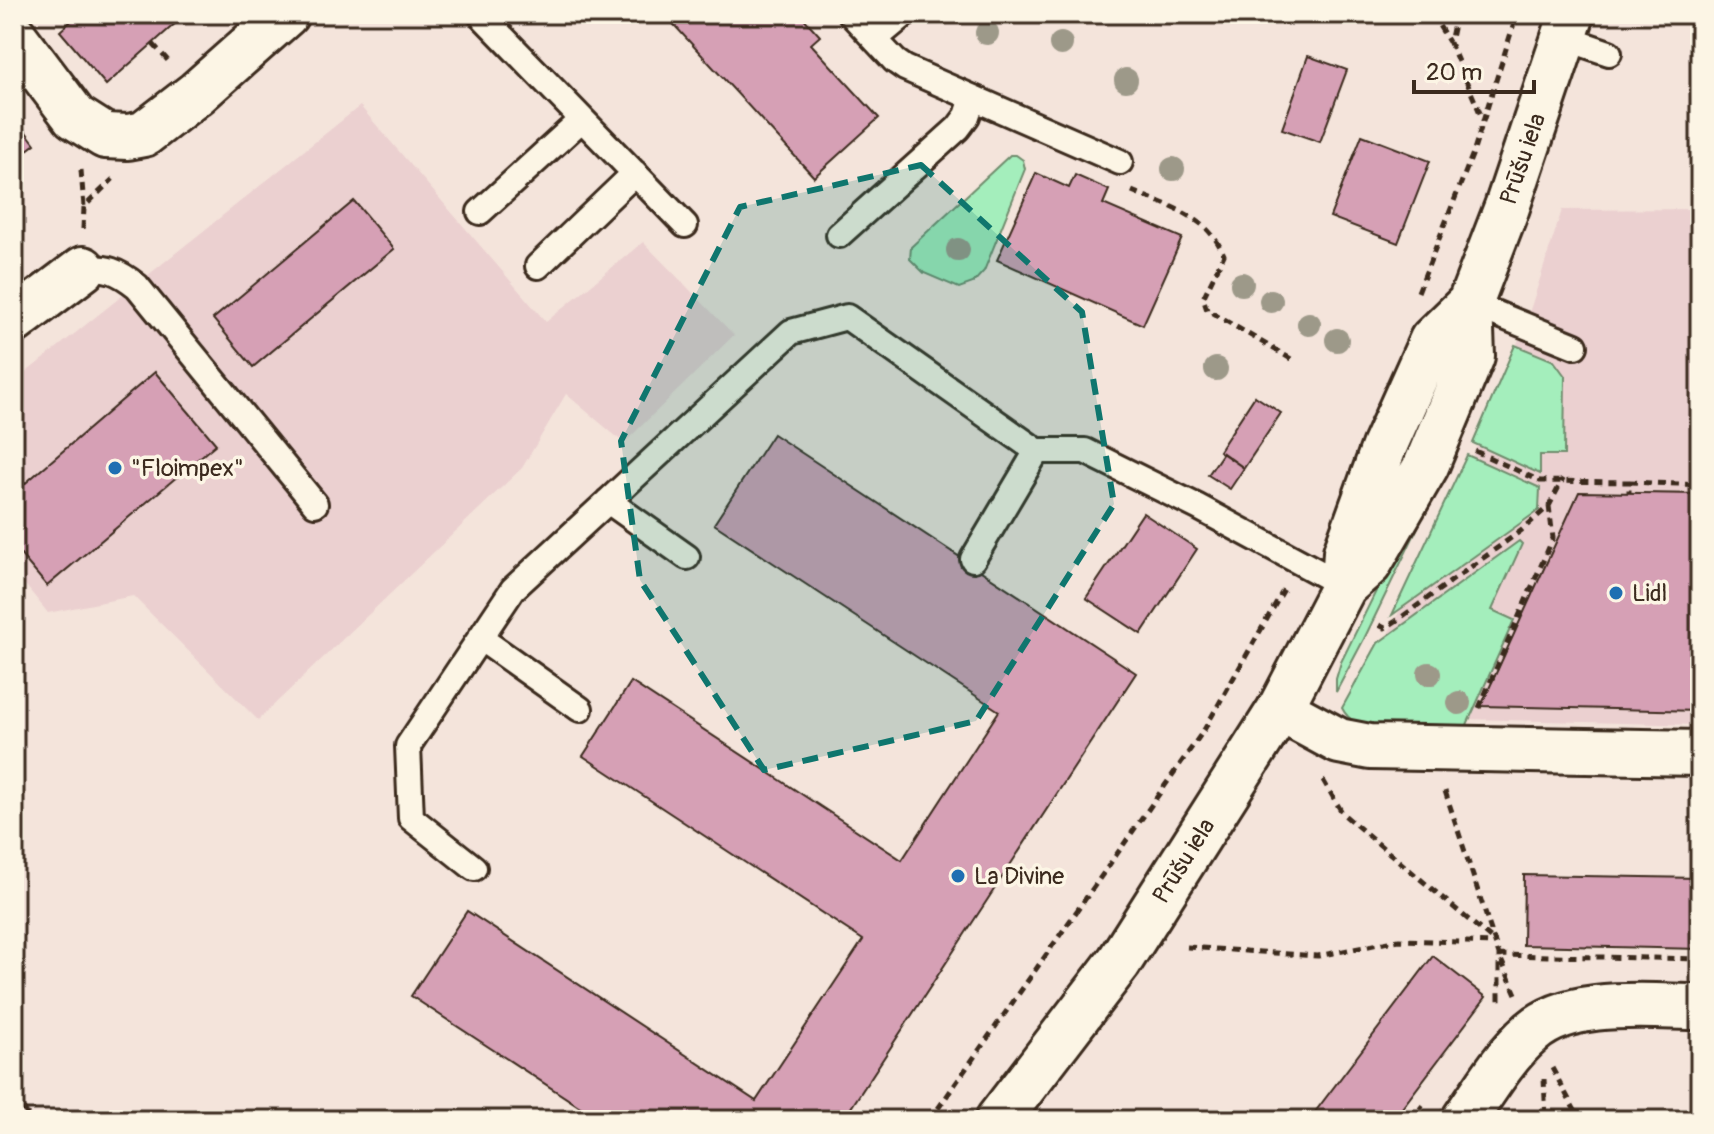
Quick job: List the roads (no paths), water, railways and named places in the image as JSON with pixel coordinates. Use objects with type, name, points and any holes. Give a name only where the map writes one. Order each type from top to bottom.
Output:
[{"type":"street","points":[[14,36],[69,110],[84,124],[105,136],[128,137],[144,134],[197,93],[286,14]]},
{"type":"street","name":"Prūšu iela","points":[[998,1120],[1119,962],[1280,709],[1344,586],[1346,552],[1384,447],[1432,340],[1470,303],[1507,207],[1567,21]]},
{"type":"street","points":[[14,321],[82,252]]},
{"type":"street","points":[[1280,709],[1339,741],[1370,747],[1700,753]]},
{"type":"street","points":[[1447,1108],[1499,1070],[1533,1031],[1569,1012],[1612,1006],[1700,1007]]},
{"type":"lane","points":[[480,14],[685,225]]},
{"type":"lane","points":[[851,14],[905,68],[1120,162]]},
{"type":"lane","points":[[875,39],[905,14]]},
{"type":"lane","points":[[1567,21],[1609,53]]},
{"type":"lane","points":[[839,235],[958,128],[967,116],[973,98]]},
{"type":"lane","points":[[480,212],[582,119]]},
{"type":"lane","points":[[538,266],[635,173]]},
{"type":"lane","points":[[82,252],[137,286],[315,504]]},
{"type":"lane","points":[[1470,303],[1575,346]]},
{"type":"lane","points":[[474,868],[411,818],[408,746],[513,589],[791,332],[847,317],[1037,451],[1085,451],[1198,507],[1344,586]]},
{"type":"lane","points":[[973,559],[1037,451]]},
{"type":"lane","points":[[608,501],[687,557]]},
{"type":"lane","points":[[480,638],[580,709]]},
{"type":"place","name":"\"Floimpex\"","points":[[115,468]]},
{"type":"place","name":"Lidl","points":[[1616,593]]},
{"type":"place","name":"La Divine","points":[[958,876]]}]
